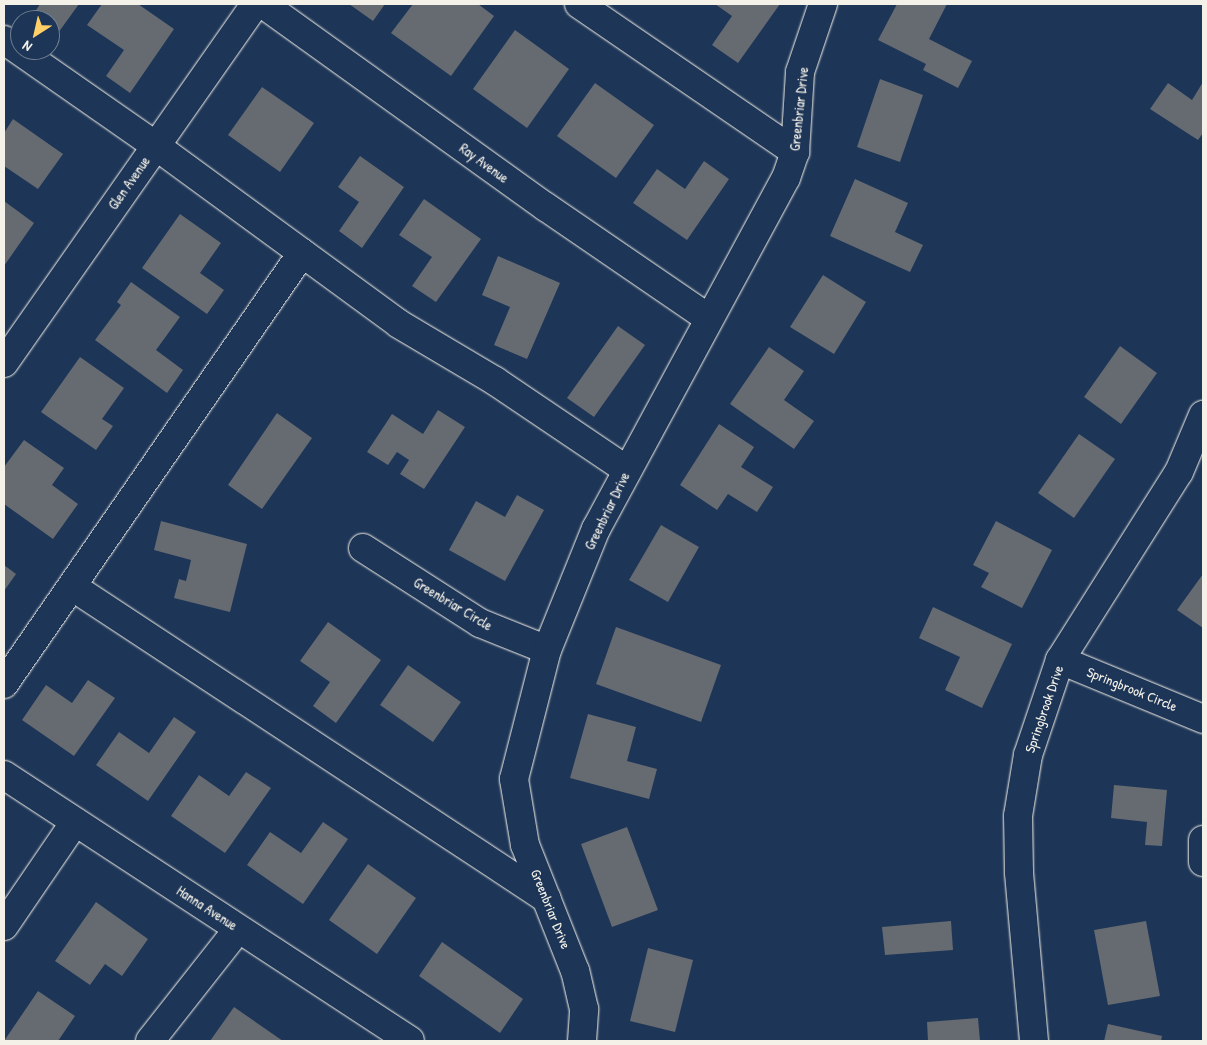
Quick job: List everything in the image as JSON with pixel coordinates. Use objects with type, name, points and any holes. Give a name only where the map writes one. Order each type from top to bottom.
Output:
[{"type":"street","name":"Glen Avenue","points":[[4,363],[255,4]]},
{"type":"street","name":"Ray Avenue","points":[[263,4],[546,207],[708,318]]},
{"type":"street","points":[[579,4],[795,152]]},
{"type":"street","name":"Greenbriar Drive","points":[[582,1041],[584,1009],[575,971],[525,845],[514,779],[547,650],[596,529],[708,318],[786,178],[795,152],[800,72],[823,4]]},
{"type":"street","points":[[4,40],[156,146],[398,324],[495,381],[626,470]]},
{"type":"street","points":[[4,684],[73,587],[302,253]]},
{"type":"street","name":"Springbrook Drive","points":[[1034,1041],[1019,872],[1018,816],[1028,755],[1060,660],[1198,445],[1203,415]]},
{"type":"street","name":"Greenbriar Circle","points":[[363,548],[480,623],[547,650]]},
{"type":"street","points":[[73,587],[547,899]]},
{"type":"street","name":"Springbrook Circle","points":[[1060,660],[1203,719]]},
{"type":"street","name":"Hanna Avenue","points":[[4,775],[410,1041]]},
{"type":"street","points":[[4,926],[75,822]]},
{"type":"street","points":[[1203,840],[1203,862]]},
{"type":"street","points":[[150,1041],[238,929]]},
{"type":"building","points":[[40,4],[79,4],[60,30],[60,10],[36,10]]},
{"type":"building","points":[[102,4],[138,4],[174,29],[130,93],[106,76],[124,50],[87,25]]},
{"type":"building","points":[[349,4],[385,4],[373,21]]},
{"type":"building","points":[[413,4],[478,4],[494,16],[451,76],[391,33]]},
{"type":"building","points":[[715,4],[780,4],[738,63],[712,45],[732,16]]},
{"type":"building","points":[[897,4],[947,4],[929,39],[972,61],[958,88],[923,70],[926,64],[878,40]]},
{"type":"building","points":[[515,30],[569,69],[527,128],[473,89]]},
{"type":"building","points":[[880,79],[923,95],[900,162],[857,147]]},
{"type":"building","points":[[1203,82],[1203,133],[1198,140],[1150,109],[1168,83],[1192,100]]},
{"type":"building","points":[[595,83],[654,125],[616,178],[557,136]]},
{"type":"building","points":[[262,87],[314,123],[280,172],[228,135]]},
{"type":"building","points":[[13,119],[63,154],[38,189],[4,166],[4,133]]},
{"type":"building","points":[[360,156],[404,187],[362,248],[339,231],[359,202],[338,187]]},
{"type":"building","points":[[704,161],[729,179],[687,240],[633,203],[657,169],[685,189]]},
{"type":"building","points":[[855,179],[908,203],[895,232],[923,245],[910,272],[830,236]]},
{"type":"building","points":[[424,199],[481,239],[436,302],[412,286],[432,257],[399,235]]},
{"type":"building","points":[[4,201],[34,223],[4,266]]},
{"type":"building","points":[[180,214],[221,243],[200,273],[224,290],[207,314],[142,268]]},
{"type":"building","points":[[498,256],[560,283],[527,359],[494,345],[510,307],[482,295]]},
{"type":"building","points":[[823,275],[866,302],[834,354],[790,327]]},
{"type":"building","points":[[131,282],[180,317],[156,350],[183,370],[167,393],[95,340],[121,305],[117,302]]},
{"type":"building","points":[[618,326],[645,345],[594,417],[567,398]]},
{"type":"building","points":[[1120,346],[1157,373],[1121,424],[1084,397]]},
{"type":"building","points":[[769,347],[804,371],[784,400],[814,421],[794,449],[730,404]]},
{"type":"building","points":[[80,357],[124,388],[102,419],[113,426],[96,450],[41,412]]},
{"type":"building","points":[[438,410],[465,427],[424,489],[400,474],[409,460],[397,452],[388,465],[367,452],[392,414],[423,434]]},
{"type":"building","points":[[277,413],[312,438],[262,509],[228,485]]},
{"type":"building","points":[[719,424],[754,447],[741,467],[773,487],[757,512],[728,494],[717,510],[680,485]]},
{"type":"building","points":[[1079,434],[1115,459],[1074,518],[1038,493]]},
{"type":"building","points":[[24,440],[64,468],[52,485],[78,504],[53,539],[4,504],[4,467]]},
{"type":"building","points":[[517,495],[544,510],[505,581],[449,550],[476,501],[505,517]]},
{"type":"building","points":[[161,521],[247,544],[230,612],[174,598],[179,579],[186,581],[191,560],[154,550]]},
{"type":"building","points":[[996,521],[1052,550],[1022,608],[981,587],[989,573],[973,565]]},
{"type":"building","points":[[661,525],[699,547],[668,602],[629,580]]},
{"type":"building","points":[[4,565],[16,574],[4,591]]},
{"type":"building","points":[[1203,574],[1203,628],[1177,610]]},
{"type":"building","points":[[933,607],[1012,644],[982,708],[945,690],[960,657],[919,638]]},
{"type":"building","points":[[328,622],[381,660],[336,723],[313,706],[330,682],[300,661]]},
{"type":"building","points":[[616,627],[721,665],[701,722],[596,684]]},
{"type":"building","points":[[408,665],[461,702],[433,742],[380,705]]},
{"type":"building","points":[[88,680],[115,698],[74,756],[22,720],[46,685],[72,703]]},
{"type":"building","points":[[588,714],[636,727],[627,761],[657,769],[649,799],[570,778]]},
{"type":"building","points":[[174,717],[196,732],[148,801],[96,765],[119,732],[149,753]]},
{"type":"building","points":[[246,772],[271,788],[225,853],[171,816],[199,775],[229,796]]},
{"type":"building","points":[[1114,785],[1167,790],[1162,846],[1145,845],[1147,822],[1111,818]]},
{"type":"building","points":[[323,822],[348,839],[303,904],[247,865],[270,832],[301,853]]},
{"type":"building","points":[[627,827],[658,910],[612,927],[581,844]]},
{"type":"building","points":[[368,864],[416,898],[377,954],[329,920]]},
{"type":"building","points":[[96,902],[148,939],[122,976],[105,964],[90,985],[55,961]]},
{"type":"building","points":[[951,921],[953,950],[885,955],[882,927]]},
{"type":"building","points":[[1146,921],[1160,996],[1108,1005],[1094,930]]},
{"type":"building","points":[[442,942],[523,999],[500,1033],[419,976]]},
{"type":"building","points":[[648,948],[693,960],[675,1032],[630,1021]]},
{"type":"building","points":[[38,991],[75,1016],[58,1041],[4,1041]]},
{"type":"building","points":[[234,1007],[283,1041],[210,1041]]},
{"type":"building","points":[[978,1018],[980,1041],[928,1041],[927,1022]]},
{"type":"building","points":[[1108,1024],[1162,1036],[1161,1041],[1104,1041]]}]
